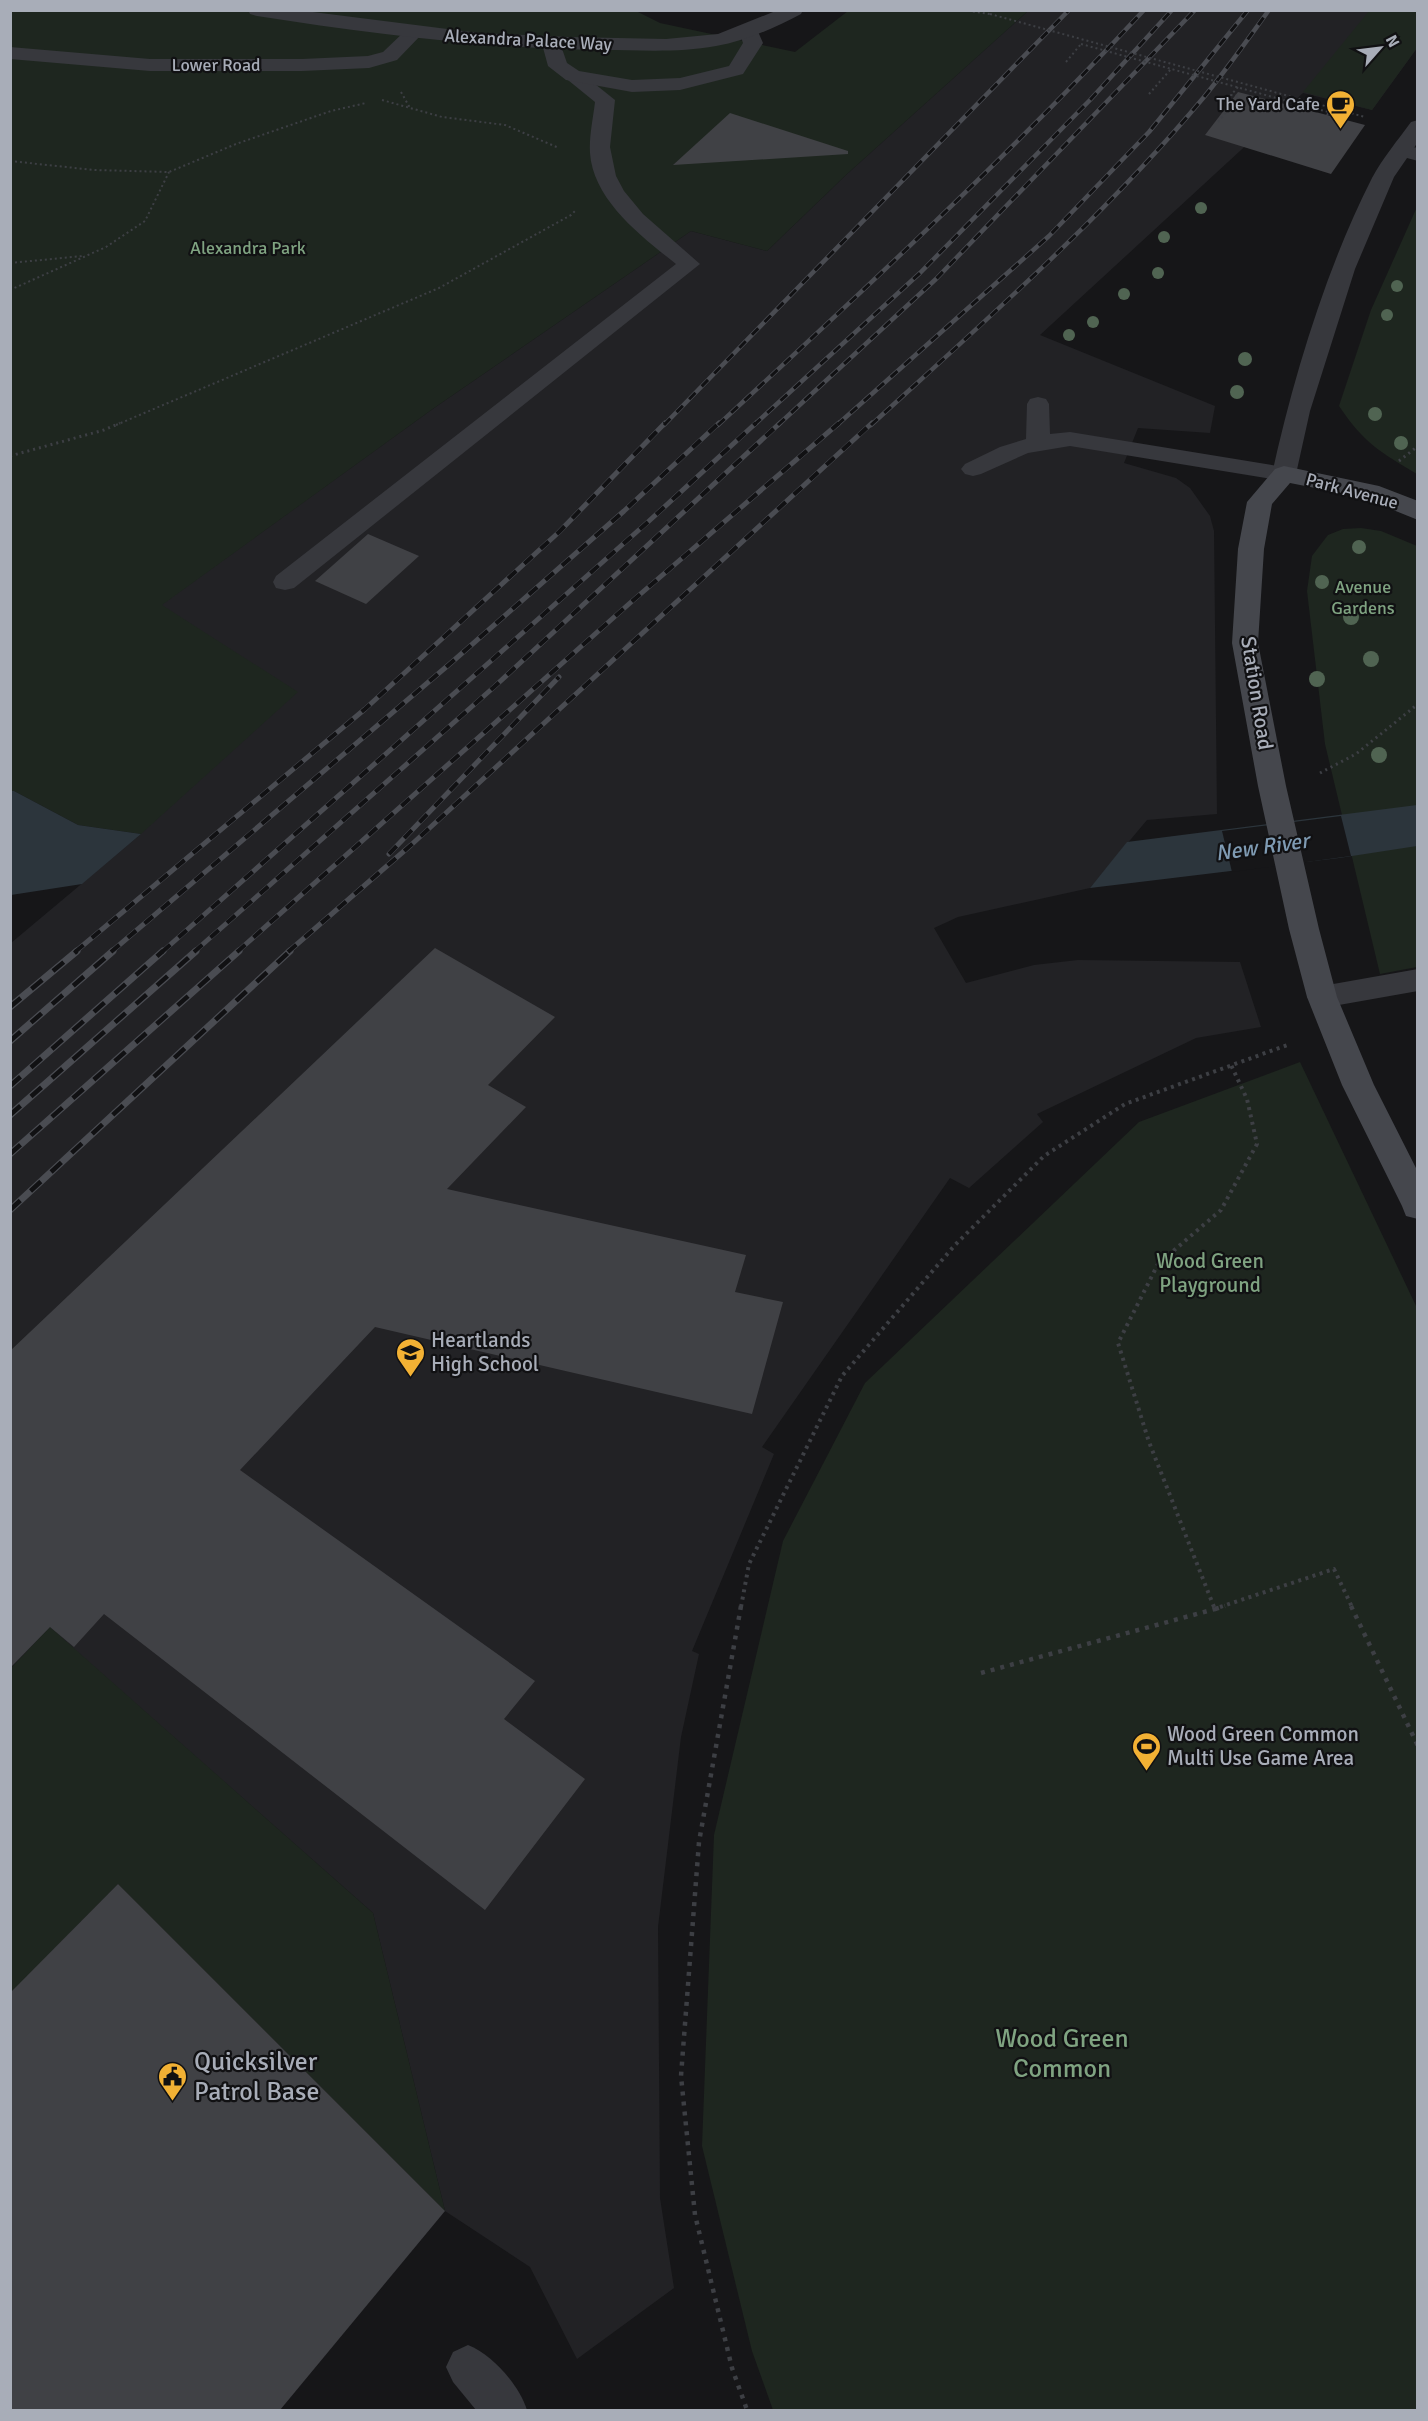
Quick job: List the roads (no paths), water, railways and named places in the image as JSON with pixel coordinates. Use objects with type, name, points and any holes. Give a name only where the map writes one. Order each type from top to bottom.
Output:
[{"type":"main road","name":"Park Avenue","points":[[1284,474],[1374,493],[1402,502],[1418,512]]},
{"type":"main road","name":"Station Road","points":[[1284,474],[1260,502],[1251,549],[1245,643],[1281,823],[1322,997],[1358,1085],[1418,1206]]},
{"type":"street","name":"Alexandra Palace Way","points":[[257,10],[413,34],[552,44],[682,44],[717,40],[748,31],[794,10]]},
{"type":"street","points":[[552,44],[558,66],[573,76],[632,86],[680,84],[736,70],[753,43],[748,31]]},
{"type":"street","name":"Station Road","points":[[1284,474],[1298,411],[1344,268],[1383,177],[1410,153],[1418,126]]},
{"type":"lane","name":"Lower Road","points":[[10,53],[150,64],[360,62],[390,56],[413,34]]},
{"type":"lane","points":[[285,582],[689,264],[640,221],[614,192],[600,159],[605,100],[573,76]]},
{"type":"lane","points":[[1038,404],[1038,442]]},
{"type":"lane","points":[[973,469],[995,457],[1038,442],[1070,439],[1284,474]]},
{"type":"lane","points":[[1322,997],[1418,981]]},
{"type":"lane","points":[[468,2367],[505,2410]]},
{"type":"water","points":[[11,791],[78,825],[141,834],[82,884],[11,895]]},
{"type":"water","name":"New River","points":[[1417,805],[1417,846],[1339,858],[1090,888],[1127,842]]},
{"type":"railway","points":[[664,425],[1069,10]]},
{"type":"railway","points":[[718,425],[988,170],[1144,10]]},
{"type":"railway","points":[[754,425],[920,273],[1090,100],[1172,10]]},
{"type":"railway","points":[[778,425],[936,279],[1195,10]]},
{"type":"railway","points":[[837,425],[1049,236],[1149,132],[1248,10]]},
{"type":"railway","points":[[871,425],[1043,267],[1126,184],[1204,97],[1269,10]]},
{"type":"railway","points":[[75,952],[365,709],[559,532],[665,423]]},
{"type":"railway","points":[[111,952],[452,662],[624,511],[719,423]]},
{"type":"railway","points":[[162,952],[649,521],[756,423]]},
{"type":"railway","points":[[194,952],[494,687],[780,423]]},
{"type":"railway","points":[[237,952],[630,603],[839,423]]},
{"type":"railway","points":[[288,952],[411,845],[872,423]]},
{"type":"railway","points":[[389,854],[559,677]]},
{"type":"railway","points":[[10,1007],[77,951]]},
{"type":"railway","points":[[10,1041],[113,951]]},
{"type":"railway","points":[[10,1086],[163,951]]},
{"type":"railway","points":[[10,1115],[196,951]]},
{"type":"railway","points":[[10,1154],[239,951]]},
{"type":"railway","points":[[10,1210],[290,951]]},
{"type":"place","name":"The Yard Cafe","points":[[1341,130]]},
{"type":"place","name":"Heartlands High School","points":[[410,1378]]},
{"type":"place","name":"Wood Green Common Multi Use Game Area","points":[[1146,1772]]},
{"type":"place","name":"Quicksilver Patrol Base","points":[[173,2102]]},
{"type":"park label","name":"Alexandra Park","points":[[248,248]]},
{"type":"park label","name":"Avenue Gardens","points":[[1363,597]]},
{"type":"park label","name":"Wood Green Playground","points":[[1210,1273]]},
{"type":"park label","name":"Wood Green Common","points":[[1062,2053]]}]
